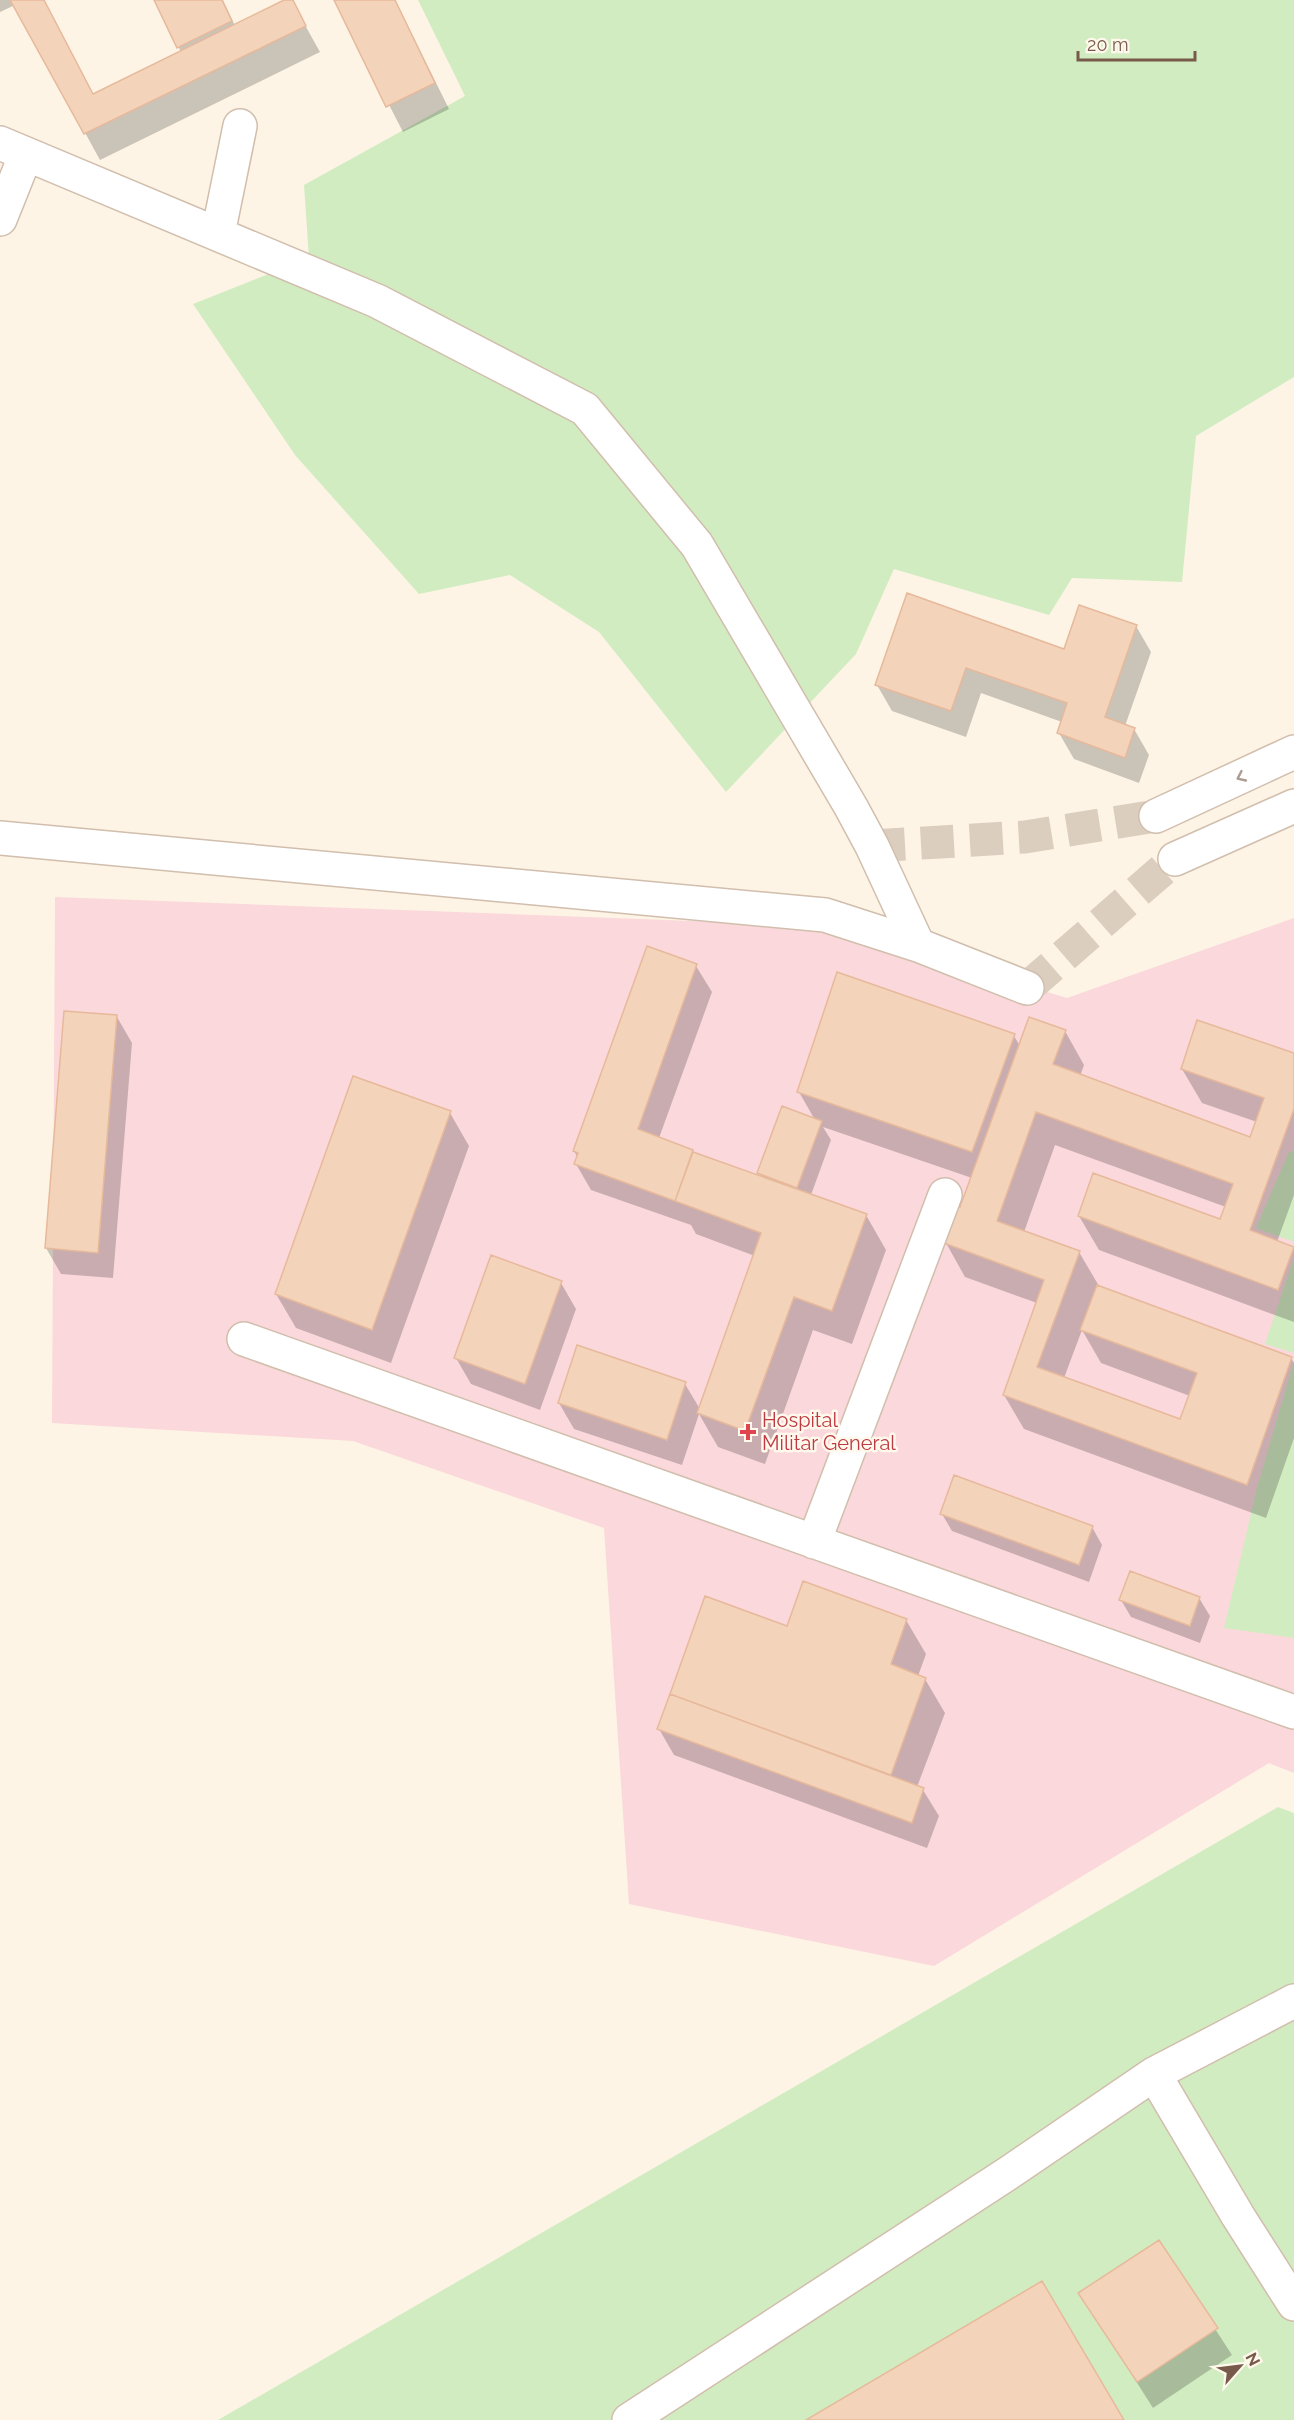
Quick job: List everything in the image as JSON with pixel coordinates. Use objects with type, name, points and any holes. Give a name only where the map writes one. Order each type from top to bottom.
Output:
[{"type":"street","points":[[218,234],[240,126]]},
{"type":"street","points":[[0,219],[13,148],[377,301],[585,409],[697,545],[872,846],[918,945]]},
{"type":"street","points":[[1156,816],[1294,752]]},
{"type":"street","points":[[1175,859],[1294,806]]},
{"type":"street","points":[[0,838],[825,915],[918,945],[1027,988]]},
{"type":"street","points":[[814,1542],[945,1195]]},
{"type":"street","points":[[243,1339],[1287,1707]]},
{"type":"street","points":[[629,2420],[1010,2172],[1154,2074],[1294,2001]]},
{"type":"street","points":[[1154,2074],[1238,2216],[1294,2304]]},
{"type":"shaded area","name":"Hospital Militar General","points":[[55,897],[826,926],[1067,998],[1294,918],[1294,1773],[1269,1763],[934,1966],[629,1904],[604,1528],[353,1441],[52,1423]]},
{"type":"green space","points":[[418,0],[1294,0],[1294,377],[1196,436],[1182,582],[1072,578],[1049,615],[894,569],[856,654],[726,792],[599,632],[510,575],[419,594],[295,455],[193,304],[309,258],[304,185],[465,96]]},
{"type":"green space","points":[[1294,1151],[1294,1242],[1256,1228],[1289,1152]]},
{"type":"green space","points":[[1294,1258],[1294,1353],[1265,1344]]},
{"type":"green space","points":[[1294,1361],[1294,1638],[1224,1628],[1257,1488]]},
{"type":"green space","points":[[1278,1807],[1294,1813],[1294,2420],[218,2420]]},
{"type":"building","points":[[10,0],[44,0],[93,94],[284,0],[293,0],[306,26],[84,134]]},
{"type":"building","points":[[154,0],[222,0],[232,21],[177,48]]},
{"type":"building","points":[[334,0],[395,0],[435,83],[386,107]]},
{"type":"building","points":[[907,593],[1064,649],[1079,605],[1137,625],[1105,717],[1135,728],[1125,758],[1057,733],[1067,703],[966,668],[951,711],[875,685]]},
{"type":"building","points":[[647,946],[697,964],[638,1129],[693,1150],[675,1201],[574,1164],[578,1153],[573,1151]]},
{"type":"building","points":[[837,972],[1015,1034],[972,1152],[797,1092]]},
{"type":"building","points":[[64,1011],[117,1015],[98,1253],[45,1248]]},
{"type":"building","points":[[1029,1017],[1066,1030],[1053,1064],[1250,1137],[1264,1098],[1181,1069],[1197,1020],[1294,1053],[1294,1109],[1250,1230],[1294,1247],[1278,1290],[1078,1216],[1093,1173],[1220,1219],[1233,1184],[1036,1112],[997,1221],[1080,1251],[1037,1367],[1180,1419],[1197,1373],[1080,1330],[1097,1285],[1292,1357],[1247,1485],[1003,1395],[1044,1280],[944,1243],[958,1206],[960,1207]]},
{"type":"building","points":[[353,1076],[451,1111],[372,1330],[275,1294]]},
{"type":"building","points":[[782,1106],[822,1121],[797,1188],[757,1173]]},
{"type":"building","points":[[693,1152],[867,1214],[832,1311],[794,1297],[745,1431],[697,1413],[761,1233],[675,1201]]},
{"type":"building","points":[[491,1255],[562,1281],[525,1384],[454,1358]]},
{"type":"building","points":[[577,1345],[686,1382],[667,1440],[558,1403]]},
{"type":"building","points":[[954,1475],[1093,1526],[1079,1565],[940,1514]]},
{"type":"building","points":[[1130,1571],[1200,1597],[1190,1626],[1119,1600]]},
{"type":"building","points":[[803,1581],[907,1619],[891,1664],[926,1678],[891,1775],[670,1694],[705,1596],[787,1626]]},
{"type":"building","points":[[670,1694],[924,1788],[912,1823],[657,1729]]},
{"type":"building","points":[[1159,2240],[1218,2328],[1137,2382],[1078,2293]]},
{"type":"building","points":[[1042,2281],[1124,2420],[806,2420]]},
{"type":"tunnel","points":[[872,846],[1025,837],[1156,816]]},
{"type":"tunnel","points":[[1027,988],[1175,859]]},
{"type":"place","name":"Hospital Militar General","points":[[748,1432]]}]
